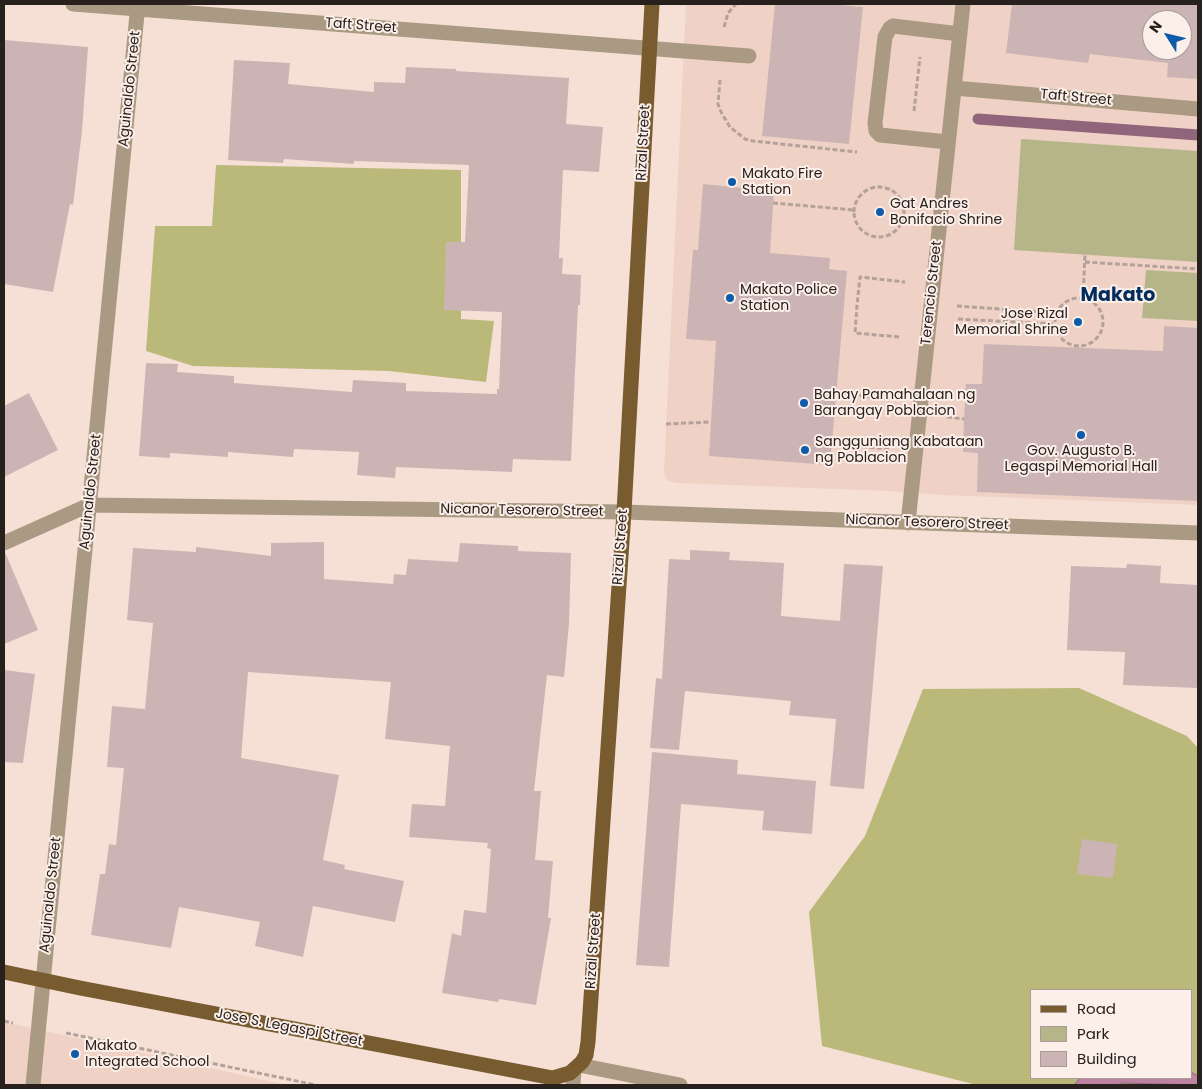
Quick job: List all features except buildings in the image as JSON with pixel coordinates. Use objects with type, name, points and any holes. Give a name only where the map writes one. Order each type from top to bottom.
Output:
[{"type":"main road","name":"Rizal Street","points":[[575,1074],[586,1055],[588,1046],[624,512],[652,4]]},
{"type":"main road","name":"Jose S. Legaspi Street","points":[[4,972],[553,1078],[575,1074]]},
{"type":"street","name":"Taft Street","points":[[73,4],[138,6],[749,56]]},
{"type":"street","name":"Terencio Street","points":[[908,523],[963,4]]},
{"type":"street","name":"Aguinaldo Street","points":[[33,1085],[138,6]]},
{"type":"street","points":[[948,142],[880,135],[876,130],[875,123],[885,37],[890,28],[893,26],[960,34]]},
{"type":"street","name":"Taft Street","points":[[954,88],[1198,109]]},
{"type":"street","name":"Nicanor Tesorero Street","points":[[4,543],[89,505],[624,512],[1198,533]]},
{"type":"street","name":"Jose S. Legaspi Street","points":[[575,1074],[680,1085]]},
{"type":"path","points":[[725,19],[736,4]]},
{"type":"path","points":[[916,94],[918,70]]},
{"type":"path","points":[[718,104],[724,119],[730,127],[745,139],[858,152]]},
{"type":"path","points":[[880,187],[894,192],[900,198],[904,206],[904,215],[902,223],[890,235],[873,237],[859,227],[855,220],[854,210],[859,197],[864,192],[880,187]]},
{"type":"path","points":[[773,204],[854,210]]},
{"type":"path","points":[[1083,298],[1085,254]]},
{"type":"path","points":[[1084,262],[1198,268]]},
{"type":"path","points":[[927,340],[854,333],[860,277],[933,284]]},
{"type":"path","points":[[1075,298],[1083,298],[1095,304],[1102,315],[1103,322],[1097,337],[1084,345],[1076,345],[1062,338],[1057,332],[1055,324],[1057,313],[1061,306],[1075,298]]},
{"type":"path","points":[[930,311],[1057,313]]},
{"type":"path","points":[[930,311],[1055,324]]},
{"type":"path","points":[[837,394],[921,401]]},
{"type":"path","points":[[666,424],[711,422]]},
{"type":"path","points":[[832,444],[915,452]]},
{"type":"path","points":[[58,1032],[316,1085]]},
{"type":"shaded area","points":[[686,4],[1198,4],[1198,505],[677,483],[669,481],[665,477]]},
{"type":"shaded area","points":[[216,165],[461,170],[461,319],[494,321],[486,382],[389,371],[193,366],[146,351],[155,226],[212,226]]},
{"type":"shaded area","points":[[1079,688],[1187,736],[1198,748],[1198,1085],[977,1085],[822,1046],[809,912],[865,836],[923,689]]},
{"type":"shaded area","name":"Makato Integrated School","points":[[4,1022],[287,1085],[4,1085]]},
{"type":"shaded area","points":[[1192,1073],[1198,1076],[1198,1085],[1121,1083],[1118,1085],[1074,1085],[1079,1079],[1192,1079]]},
{"type":"green space","points":[[1021,139],[1198,151],[1198,262],[1014,250]]},
{"type":"green space","points":[[1146,270],[1198,273],[1198,321],[1142,318]]},
{"type":"waterway","points":[[978,119],[1198,135]]},
{"type":"place","name":"Makato Fire Station","points":[[732,182]]},
{"type":"place","name":"Gat Andres Bonifacio Shrine","points":[[880,212]]},
{"type":"place","name":"Makato Police Station","points":[[730,298]]},
{"type":"place","name":"Jose Rizal Memorial Shrine","points":[[1078,322]]},
{"type":"place","name":"Bahay Pamahalaan ng Barangay Poblacion","points":[[804,403]]},
{"type":"place","name":"Gov. Augusto B. Legaspi Memorial Hall","points":[[1081,435]]},
{"type":"place","name":"Sangguniang Kabataan ng Poblacion","points":[[805,450]]},
{"type":"place","name":"Makato Integrated School","points":[[75,1054]]},
{"type":"district","name":"Makato","points":[[1118,296]]}]
